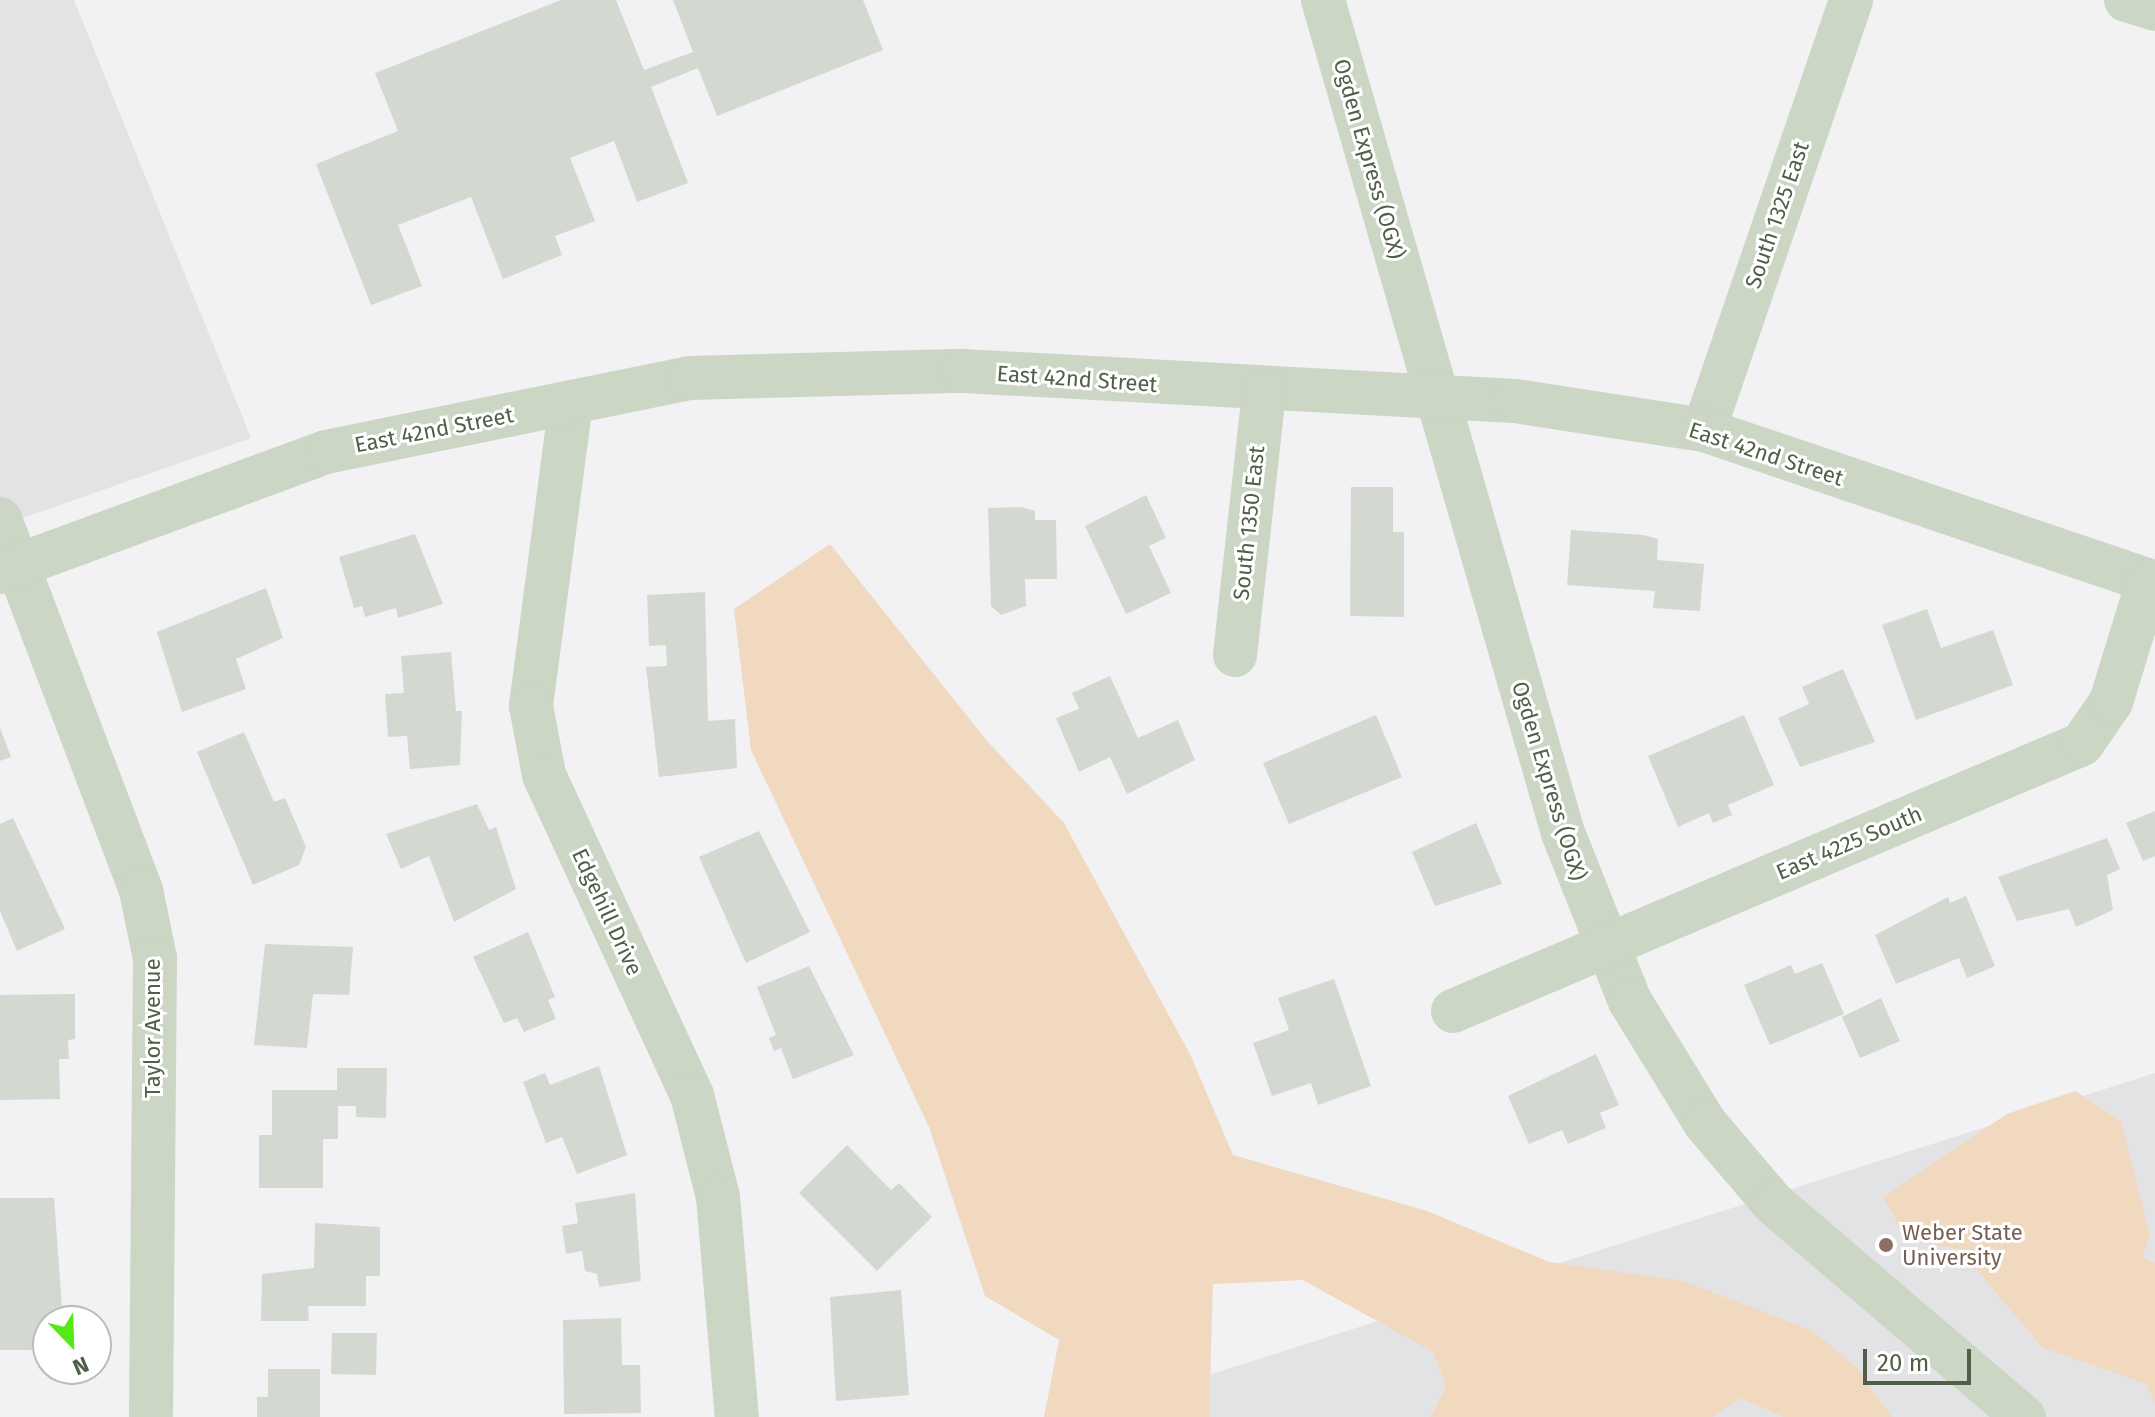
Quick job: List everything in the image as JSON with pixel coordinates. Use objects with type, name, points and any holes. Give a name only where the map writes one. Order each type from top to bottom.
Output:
[{"type":"street","name":"Ogden Express (OGX)","points":[[1323,0],[1563,833],[1604,947],[1673,1077],[1740,1167],[1808,1237],[2024,1417]]},
{"type":"street","name":"South 1325 East","points":[[1704,430],[1851,0]]},
{"type":"street","points":[[2126,0],[2155,9]]},
{"type":"street","name":"East 42nd Street","points":[[10,569],[326,452],[689,378],[964,371],[1264,391],[1515,401],[1704,430],[2151,582]]},
{"type":"street","name":"South 1350 East","points":[[1235,655],[1264,391]]},
{"type":"street","name":"Edgehill Drive","points":[[571,402],[531,706],[544,775],[692,1095],[718,1197],[737,1417]]},
{"type":"street","name":"Taylor Avenue","points":[[0,519],[10,569],[141,890],[155,958],[151,1417]]},
{"type":"street","name":"East 4225 South","points":[[1453,1011],[2082,744],[2111,702],[2151,582]]},
{"type":"shaded area","points":[[0,0],[74,0],[251,438],[0,526]]},
{"type":"shaded area","points":[[830,544],[988,742],[1064,823],[1190,1054],[1233,1155],[1427,1211],[1549,1262],[1683,1281],[1813,1331],[1856,1367],[1892,1417],[1784,1417],[1740,1398],[1712,1417],[1431,1417],[1446,1386],[1433,1352],[1303,1280],[1213,1284],[1209,1417],[1044,1417],[1059,1340],[985,1296],[929,1127],[751,750],[734,609]]},
{"type":"shaded area","name":"Weber State University","points":[[2155,1073],[2155,1417],[1077,1417]]},
{"type":"shaded area","points":[[2075,1091],[2121,1121],[2150,1236],[2142,1257],[2155,1263],[2155,1403],[2147,1384],[2043,1348],[1959,1249],[1907,1240],[1883,1197],[2007,1114]]},
{"type":"building","points":[[561,0],[616,0],[644,70],[693,52],[673,0],[863,0],[883,50],[717,116],[698,68],[651,87],[688,183],[637,202],[614,141],[570,158],[595,221],[555,236],[562,255],[503,279],[471,197],[398,225],[422,286],[371,305],[316,164],[398,131],[375,73]]},
{"type":"building","points":[[1351,487],[1393,487],[1393,532],[1404,532],[1404,617],[1350,616]]},
{"type":"building","points":[[1146,495],[1166,538],[1149,546],[1171,593],[1126,614],[1085,526]]},
{"type":"building","points":[[1021,507],[1035,511],[1035,520],[1056,520],[1057,579],[1025,579],[1026,606],[1001,615],[991,606],[988,508]]},
{"type":"building","points":[[1571,530],[1643,535],[1658,539],[1657,560],[1704,564],[1700,611],[1653,608],[1655,591],[1567,585]]},
{"type":"building","points":[[415,534],[443,604],[398,618],[396,608],[365,617],[362,606],[354,608],[339,557]]},
{"type":"building","points":[[266,588],[283,638],[236,659],[246,689],[182,712],[157,632]]},
{"type":"building","points":[[705,592],[708,721],[735,719],[737,768],[659,777],[646,667],[667,666],[666,645],[649,646],[647,595]]},
{"type":"building","points":[[1927,609],[1941,648],[1993,630],[2013,685],[1916,720],[1882,625]]},
{"type":"building","points":[[451,652],[456,711],[462,711],[460,765],[410,769],[407,736],[388,737],[385,694],[404,693],[401,656]]},
{"type":"building","points":[[1843,669],[1875,742],[1800,767],[1778,718],[1809,704],[1802,687]]},
{"type":"building","points":[[1110,676],[1138,738],[1178,720],[1195,760],[1127,794],[1110,757],[1079,772],[1056,718],[1079,709],[1072,693]]},
{"type":"building","points":[[1376,715],[1402,777],[1289,824],[1263,763]]},
{"type":"building","points":[[1744,715],[1774,785],[1728,805],[1732,815],[1713,823],[1709,813],[1678,827],[1648,756]]},
{"type":"building","points":[[0,728],[11,757],[0,761]]},
{"type":"building","points":[[244,732],[274,802],[285,798],[306,847],[299,865],[253,885],[197,752]]},
{"type":"building","points":[[477,804],[489,830],[496,827],[516,889],[454,922],[429,856],[401,869],[386,834]]},
{"type":"building","points":[[2155,811],[2155,856],[2143,861],[2126,823]]},
{"type":"building","points":[[13,818],[65,929],[17,951],[0,911],[0,824]]},
{"type":"building","points":[[1476,823],[1502,884],[1435,906],[1412,852]]},
{"type":"building","points":[[759,831],[810,932],[746,963],[699,857]]},
{"type":"building","points":[[2107,838],[2120,869],[2107,875],[2113,910],[2076,927],[2069,909],[2017,921],[1998,877]]},
{"type":"building","points":[[1966,896],[1995,966],[1967,978],[1959,958],[1896,984],[1875,935],[1948,897],[1950,903]]},
{"type":"building","points":[[528,932],[555,997],[548,1000],[556,1019],[524,1032],[517,1018],[504,1023],[473,957]]},
{"type":"building","points":[[265,944],[353,947],[349,995],[313,994],[307,1048],[254,1045]]},
{"type":"building","points":[[1822,963],[1844,1014],[1770,1045],[1744,985],[1791,965],[1795,974]]},
{"type":"building","points":[[809,966],[854,1055],[793,1079],[781,1048],[774,1051],[769,1038],[776,1035],[757,987]]},
{"type":"building","points":[[1334,979],[1371,1086],[1318,1105],[1311,1083],[1272,1096],[1253,1043],[1289,1030],[1278,998]]},
{"type":"building","points":[[75,994],[75,1039],[68,1040],[69,1059],[59,1059],[60,1099],[0,1100],[0,995]]},
{"type":"building","points":[[1881,998],[1900,1041],[1860,1058],[1842,1017]]},
{"type":"building","points":[[1596,1054],[1619,1105],[1600,1113],[1606,1128],[1568,1144],[1562,1130],[1529,1144],[1508,1096]]},
{"type":"building","points":[[599,1066],[627,1155],[577,1174],[562,1137],[546,1143],[523,1082],[545,1073],[550,1085]]},
{"type":"building","points":[[337,1068],[387,1068],[386,1118],[356,1117],[356,1106],[338,1106],[338,1139],[323,1139],[323,1188],[259,1188],[259,1135],[272,1135],[272,1090],[337,1090]]},
{"type":"building","points":[[847,1145],[891,1190],[899,1183],[932,1217],[877,1271],[799,1193]]},
{"type":"building","points":[[635,1193],[641,1281],[599,1287],[597,1274],[585,1271],[582,1251],[566,1254],[562,1226],[578,1223],[575,1203]]},
{"type":"building","points":[[0,1198],[54,1198],[62,1305],[32,1305],[32,1350],[0,1350]]},
{"type":"building","points":[[315,1223],[380,1227],[380,1276],[366,1276],[366,1306],[308,1306],[309,1321],[261,1321],[262,1274],[314,1268]]},
{"type":"building","points":[[901,1290],[909,1395],[836,1401],[830,1297]]},
{"type":"building","points":[[621,1318],[622,1365],[640,1365],[641,1413],[564,1414],[563,1320]]},
{"type":"building","points":[[332,1333],[377,1333],[376,1375],[331,1374]]},
{"type":"building","points":[[268,1369],[320,1369],[320,1417],[257,1417],[257,1397],[268,1397]]},
{"type":"place","name":"Weber State University","points":[[1886,1245]]}]
